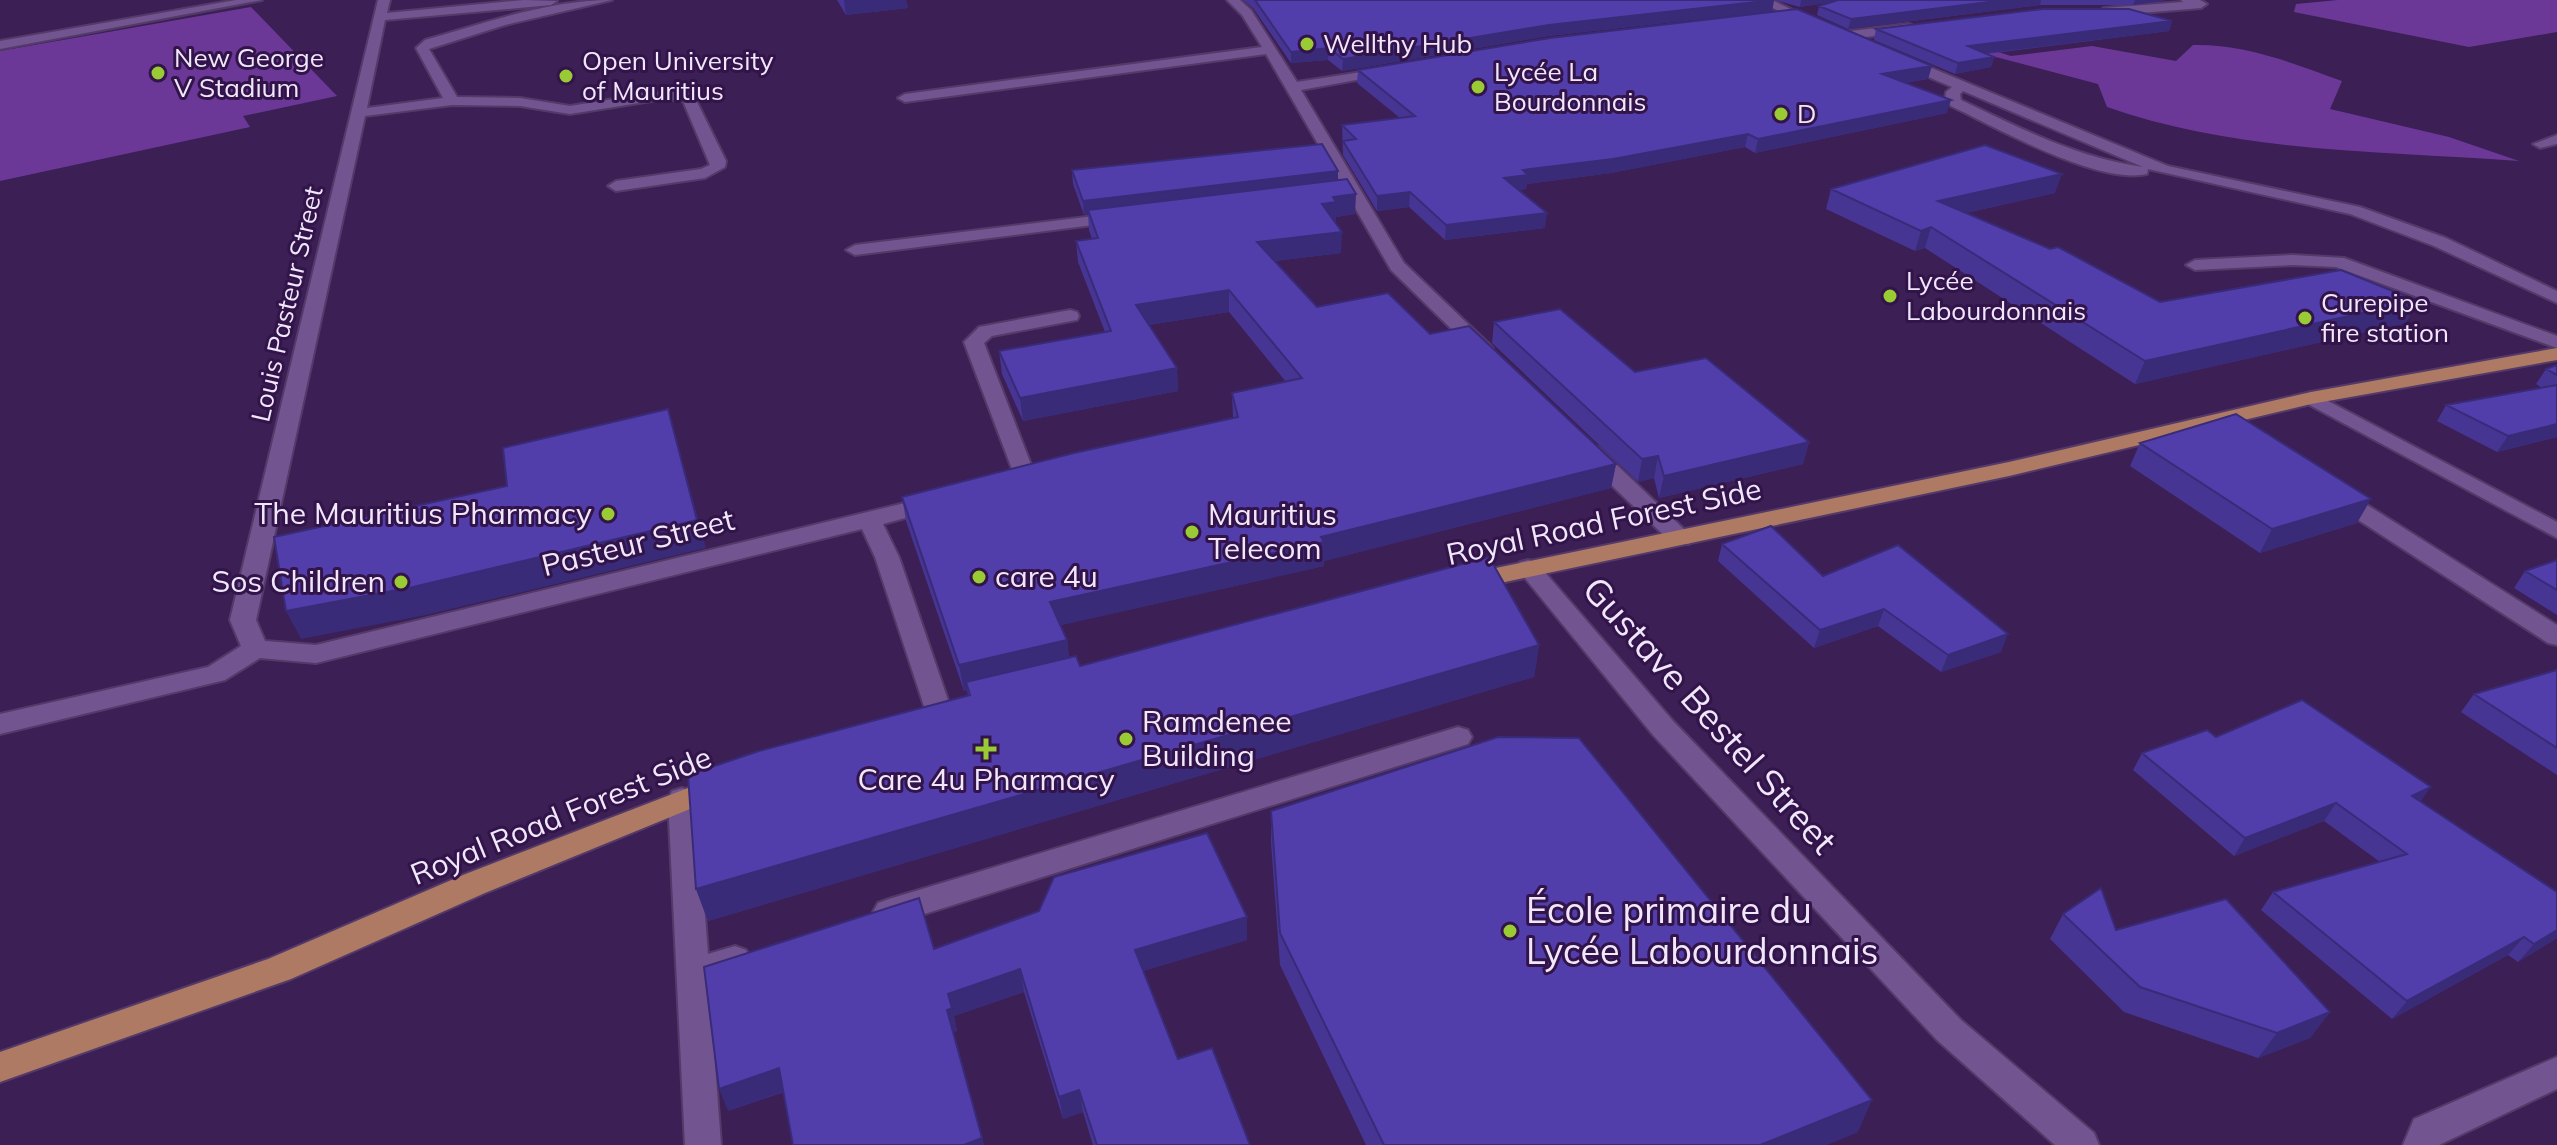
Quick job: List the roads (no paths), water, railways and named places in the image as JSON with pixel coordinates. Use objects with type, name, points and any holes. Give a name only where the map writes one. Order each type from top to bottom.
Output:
[{"type":"main road","name":"Royal Road Forest Side","points":[[1451,586],[1528,567],[1681,539],[2009,469],[2311,398],[2557,354]]},
{"type":"main road","points":[[908,720],[966,702]]},
{"type":"main road","name":"Royal Road Forest Side","points":[[0,1067],[279,969],[474,884],[682,799],[742,778]]},
{"type":"street","points":[[89,15],[179,0]]},
{"type":"street","points":[[0,45],[256,0]]},
{"type":"street","points":[[382,8],[481,7],[507,2],[569,0]]},
{"type":"street","points":[[452,101],[422,48],[429,43],[503,22],[515,22],[606,0]]},
{"type":"street","points":[[1233,0],[1247,13],[1293,87],[1348,191],[1397,266],[1499,364]]},
{"type":"street","points":[[1762,0],[2164,170],[2354,210],[2440,242],[2557,298]]},
{"type":"street","points":[[2086,12],[2133,12],[2201,4],[2187,0]]},
{"type":"street","points":[[481,7],[503,22]]},
{"type":"street","points":[[1764,18],[1795,15],[1824,7]]},
{"type":"street","name":"Louis Pasteur Street","points":[[255,649],[243,620],[382,8]]},
{"type":"street","points":[[1843,36],[1919,27]]},
{"type":"street","points":[[905,98],[1270,50]]},
{"type":"street","points":[[1293,87],[1398,69]]},
{"type":"street","points":[[357,113],[452,101],[520,102],[570,110],[664,95],[688,97],[718,161],[717,167],[705,173],[616,186]]},
{"type":"street","points":[[2540,144],[2557,139]]},
{"type":"street","points":[[855,250],[1137,216]]},
{"type":"street","points":[[2195,265],[2293,260],[2338,262],[2557,342]]},
{"type":"street","points":[[998,487],[1033,478],[974,342],[986,331],[1070,316]]},
{"type":"street","points":[[2311,398],[2557,531]]},
{"type":"street","points":[[2218,420],[2244,436]]},
{"type":"street","points":[[1579,441],[1681,539]]},
{"type":"street","points":[[2322,486],[2557,637]]},
{"type":"street","name":"Pasteur Street","points":[[255,649],[316,654],[955,498]]},
{"type":"street","points":[[870,520],[887,557],[938,709]]},
{"type":"street","name":"Gustave Bestel Street","points":[[1528,567],[1663,728],[1949,1030],[2080,1144]]},
{"type":"street","points":[[0,724],[216,674],[255,649]]},
{"type":"street","points":[[857,922],[1458,737]]},
{"type":"street","points":[[682,799],[703,1145]]},
{"type":"street","points":[[692,973],[767,949]]},
{"type":"street","points":[[2421,1145],[2427,1131],[2557,1072]]},
{"type":"place","name":"Wellthy Hub","points":[[1307,44]]},
{"type":"place","name":"New George V Stadium","points":[[158,73]]},
{"type":"place","name":"Open University of Mauritius","points":[[566,76]]},
{"type":"place","name":"Lycée La Bourdonnais","points":[[1478,87]]},
{"type":"place","name":"D","points":[[1781,114]]},
{"type":"place","name":"Lycée Labourdonnais","points":[[1890,296]]},
{"type":"place","name":"Curepipe fire station","points":[[2305,318]]},
{"type":"place","name":"The Mauritius Pharmacy","points":[[608,514]]},
{"type":"place","name":"Mauritius Telecom","points":[[1192,532]]},
{"type":"place","name":"care 4u","points":[[979,577]]},
{"type":"place","name":"Sos Children","points":[[401,582]]},
{"type":"place","name":"Ramdenee Building","points":[[1126,739]]},
{"type":"place","name":"Care 4u Pharmacy","points":[[986,749]]},
{"type":"place","name":"École primaire du Lycée Labourdonnais","points":[[1510,931]]}]
